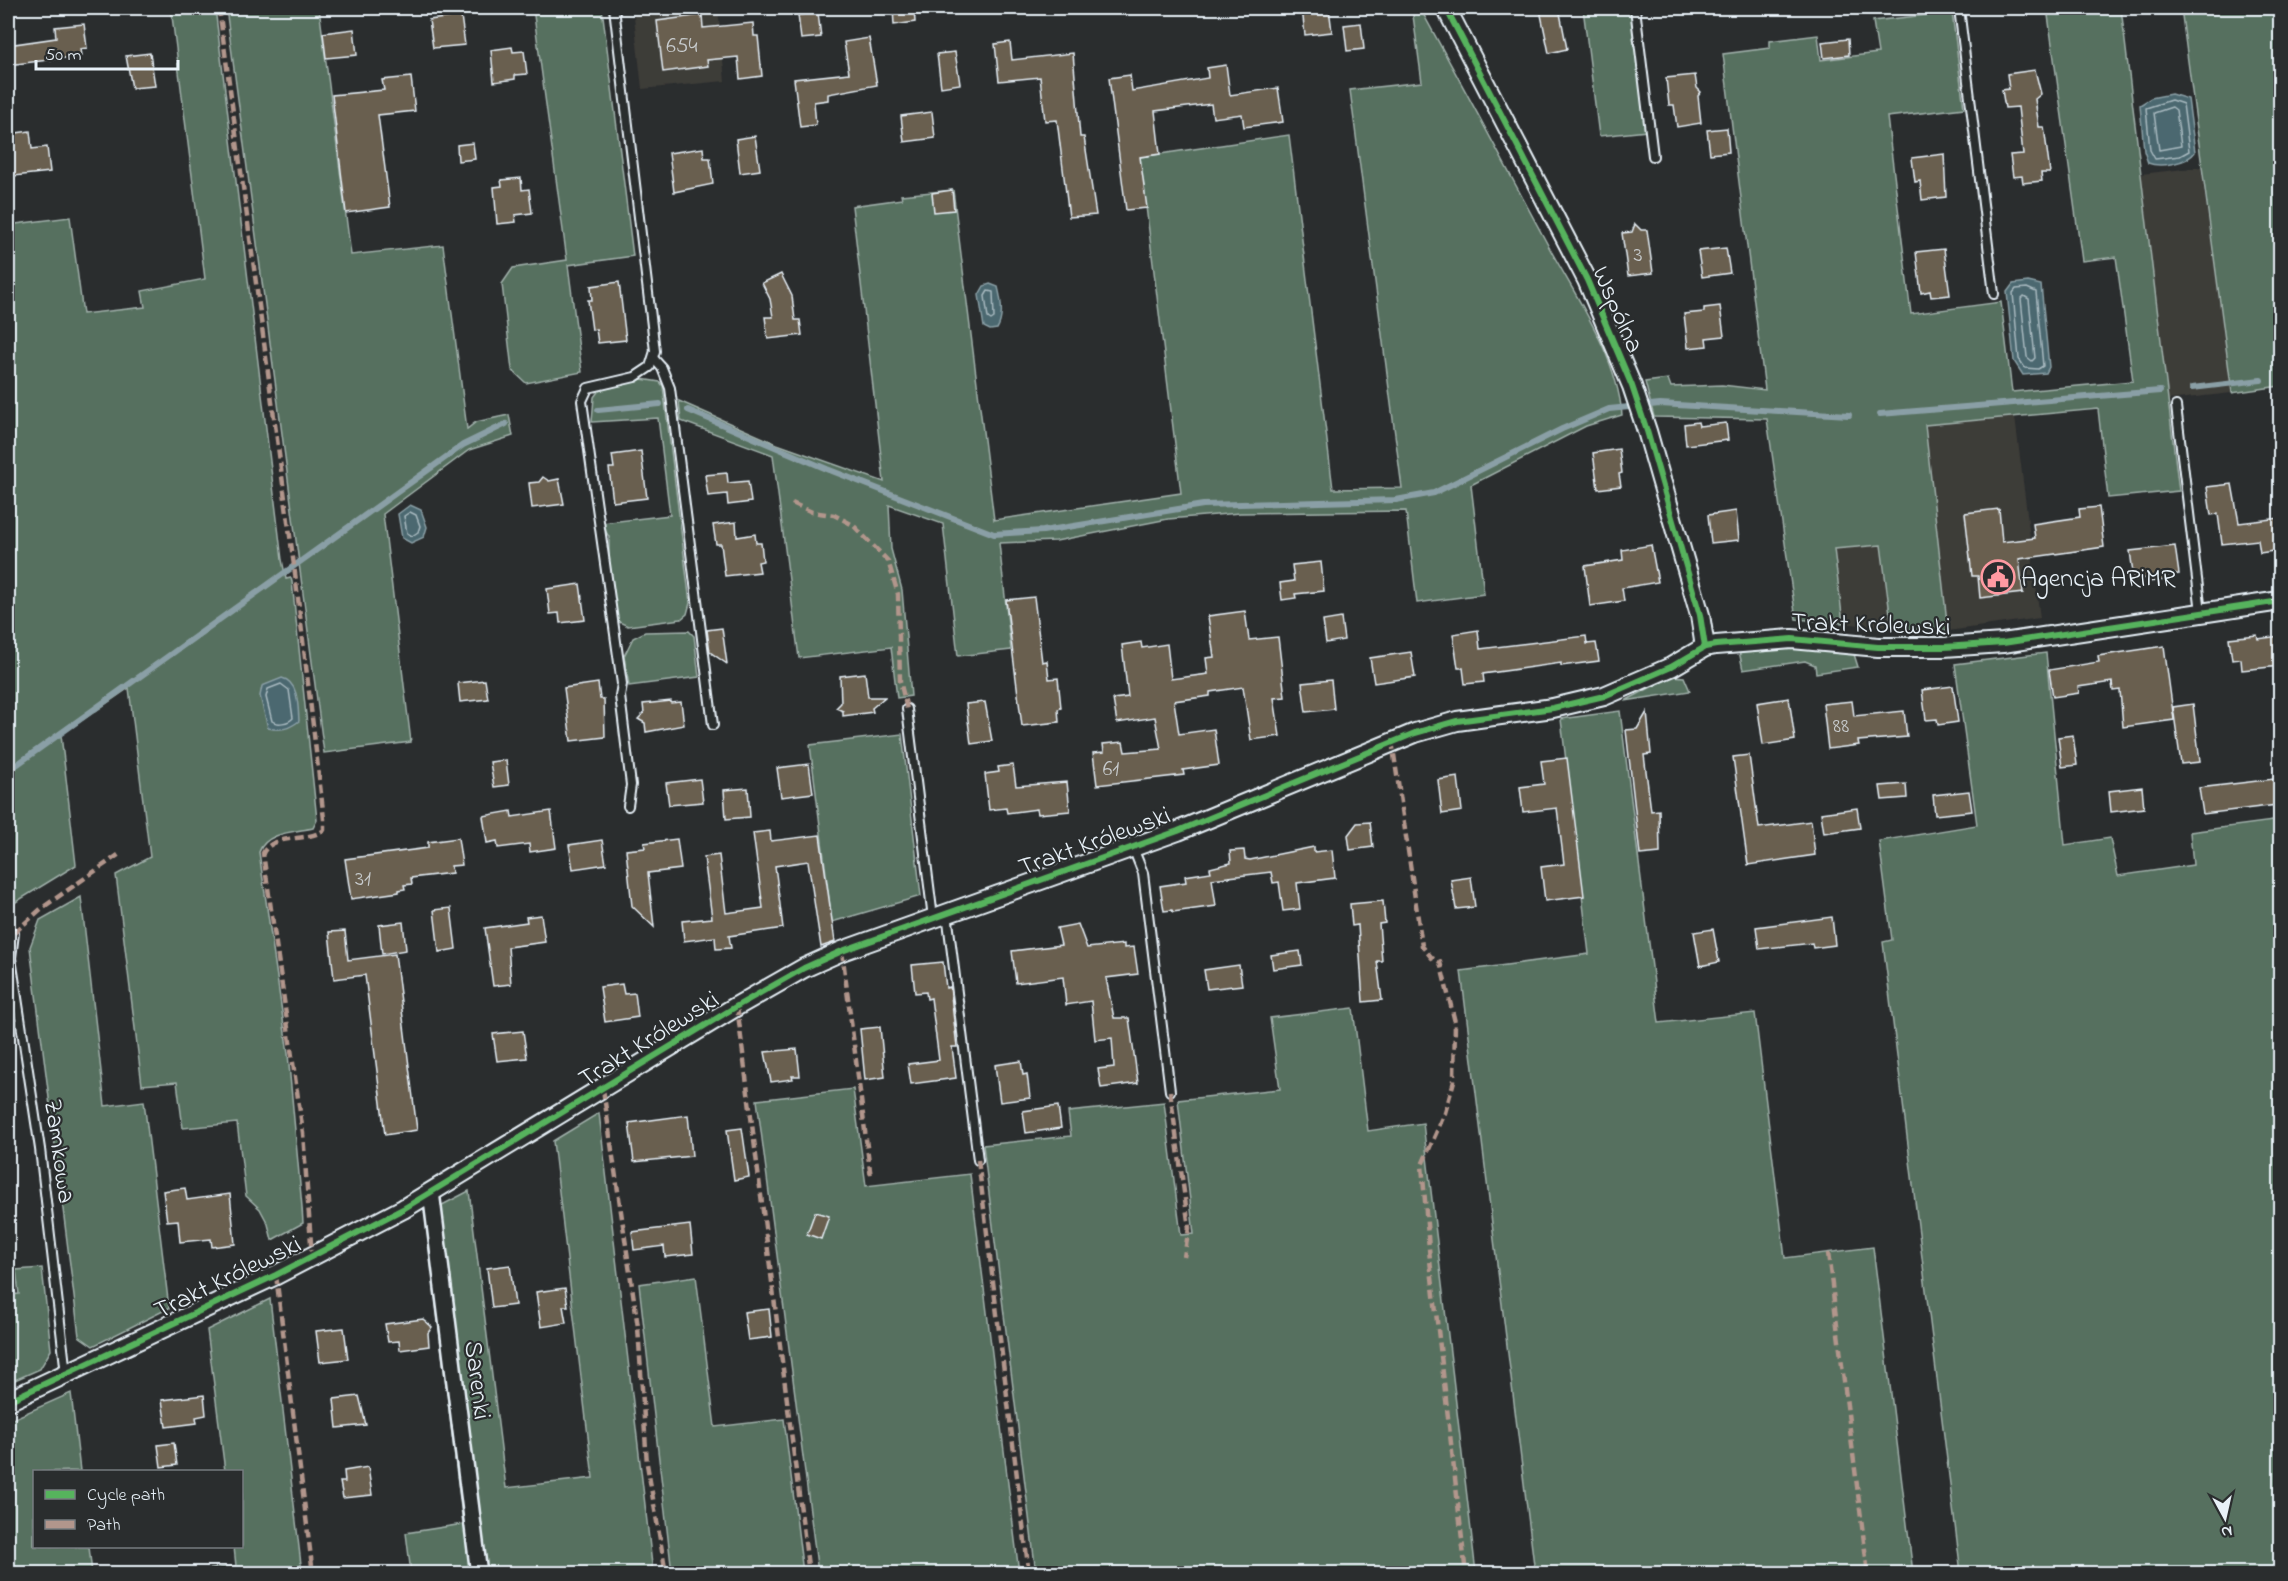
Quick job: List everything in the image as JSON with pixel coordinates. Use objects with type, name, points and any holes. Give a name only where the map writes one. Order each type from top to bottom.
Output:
[{"type":"street","name":"Wspólna","points":[[1446,8],[1587,280],[1632,386],[1700,615],[1705,647]]},
{"type":"street","name":"Trakt Królewski","points":[[8,1401],[66,1376],[312,1257],[431,1192],[804,968],[940,914],[1133,848],[1415,733],[1457,722],[1553,708],[1604,696],[1671,667],[1705,647],[1758,640],[1792,639],[1878,647],[2003,643],[2280,601]]},
{"type":"street","name":"Sarenki","points":[[431,1192],[479,1574]]},
{"type":"lane","points":[[614,8],[655,344],[654,359],[650,367],[635,376],[588,388],[582,401],[622,684],[620,696],[631,785],[628,806]]},
{"type":"lane","points":[[1635,8],[1653,156]]},
{"type":"lane","points":[[1959,8],[1994,294]]},
{"type":"lane","points":[[654,359],[662,368],[670,388],[712,725]]},
{"type":"lane","points":[[2176,406],[2201,614]]},
{"type":"lane","points":[[907,709],[978,1160]]},
{"type":"lane","points":[[1133,848],[1143,873],[1170,1091]]},
{"type":"lane","name":"Zamkowa","points":[[14,933],[11,958],[40,1149],[66,1376]]},
{"type":"shaded area","points":[[633,8],[718,8],[725,81],[642,89]]},
{"type":"shaded area","points":[[2201,167],[2232,393],[2168,400],[2141,174]]},
{"type":"shaded area","points":[[2015,417],[2040,618],[1948,631],[1925,425]]},
{"type":"shaded area","points":[[1881,544],[1892,629],[1843,623],[1834,549]]},
{"type":"green space","points":[[171,8],[215,8],[282,560],[286,579],[291,578],[292,582],[317,820],[313,828],[289,832],[268,840],[259,852],[288,1054],[303,1223],[272,1240],[268,1224],[260,1209],[246,1196],[237,1123],[183,1128],[177,1082],[142,1085],[116,875],[150,857],[129,688],[61,735],[76,865],[11,905],[8,874],[8,225],[70,217],[83,314],[145,307],[142,291],[205,279]]},
{"type":"green space","points":[[226,8],[319,8],[351,255],[443,245],[467,429],[476,422],[509,415],[513,436],[469,450],[383,514],[411,742],[324,753]]},
{"type":"green space","points":[[533,8],[602,8],[633,256],[568,265],[582,372],[526,383],[512,370],[502,284],[513,268],[567,260]]},
{"type":"green space","points":[[1412,8],[1420,8],[1595,329],[1613,371],[1622,415],[1586,426],[1471,485],[1484,594],[1417,603],[1406,511],[1240,513],[1168,519],[1056,541],[999,543],[1011,650],[958,656],[943,524],[889,505],[891,549],[902,590],[911,696],[897,698],[891,647],[799,658],[773,455],[681,421],[679,401],[777,444],[884,482],[852,206],[902,199],[901,195],[953,190],[994,520],[1181,493],[1140,157],[1289,135],[1333,489],[1402,488],[1350,90],[1422,82]]},
{"type":"green space","points":[[1583,8],[1632,8],[1647,131],[1599,136]]},
{"type":"green space","points":[[2047,8],[2121,8],[2179,491],[2108,498],[2098,409],[1925,425],[1948,631],[1892,629],[1881,545],[1834,549],[1843,623],[1796,619],[1767,419],[1654,417],[1645,382],[1668,379],[1671,387],[1722,385],[1765,390],[1723,54],[1770,48],[1770,41],[1818,35],[1821,60],[1878,53],[1873,21],[1952,12],[1964,108],[1887,117],[1911,314],[2001,302],[2012,392],[2133,381],[2116,257],[2082,261]]},
{"type":"green space","points":[[2181,8],[2280,8],[2280,386],[2232,393]]},
{"type":"green space","points":[[641,379],[660,382],[663,386],[690,603],[687,614],[681,619],[628,626],[619,622],[616,616],[609,568],[609,537],[601,523],[670,515],[658,418],[592,422],[594,397],[600,389]]},
{"type":"green space","points":[[689,631],[694,636],[699,677],[629,686],[624,656],[633,638],[645,632]]},
{"type":"green space","points":[[1784,646],[1853,651],[1858,667],[1816,673],[1815,665],[1805,661],[1743,670],[1739,651]]},
{"type":"green space","points":[[2046,653],[2065,845],[2110,838],[2118,876],[2193,865],[2190,832],[2280,820],[2280,1573],[1961,1573],[1883,942],[1892,940],[1879,841],[1977,825],[1955,664]]},
{"type":"green space","points":[[1672,676],[1684,677],[1690,691],[1625,701]]},
{"type":"green space","points":[[1620,711],[1659,1023],[1755,1013],[1785,1258],[1873,1247],[1913,1573],[1535,1573],[1461,971],[1589,954],[1561,719]]},
{"type":"green space","points":[[902,734],[921,896],[832,922],[810,745]]},
{"type":"green space","points":[[81,897],[105,1106],[144,1101],[169,1308],[93,1346],[79,1336],[30,947],[40,920]]},
{"type":"green space","points":[[1353,1008],[1368,1131],[1423,1123],[1476,1573],[1036,1573],[983,1145],[1071,1136],[1068,1112],[1164,1102],[1181,1235],[1194,1234],[1178,1100],[1280,1089],[1270,1018]]},
{"type":"green space","points":[[853,1089],[866,1186],[970,1174],[1019,1573],[818,1573],[757,1100]]},
{"type":"green space","points":[[599,1113],[653,1573],[411,1573],[406,1533],[463,1524],[425,1214],[469,1191],[506,1488],[593,1478],[553,1141]]},
{"type":"green space","points":[[42,1268],[51,1350],[40,1369],[8,1383],[8,1295],[19,1294],[16,1270]]},
{"type":"green space","points":[[696,1276],[715,1427],[784,1419],[803,1573],[672,1573],[639,1284]]},
{"type":"green space","points":[[270,1299],[302,1573],[179,1573],[236,1566],[234,1548],[243,1548],[243,1470],[225,1470],[207,1330]]},
{"type":"green space","points":[[71,1393],[80,1470],[33,1470],[33,1548],[89,1548],[92,1573],[8,1573],[8,1421]]},
{"type":"water","points":[[2171,94],[2188,99],[2195,152],[2186,159],[2173,163],[2159,165],[2148,163],[2144,151],[2140,105],[2151,98]]},
{"type":"water","points":[[2028,282],[2041,285],[2049,367],[2046,373],[2023,375],[2014,361],[2007,292],[2013,284]]},
{"type":"water","points":[[990,284],[998,287],[1001,319],[997,329],[990,330],[984,327],[979,295],[984,286]]},
{"type":"water","points":[[410,505],[421,510],[427,527],[424,537],[411,543],[402,538],[398,514]]},
{"type":"water","points":[[282,678],[288,680],[295,690],[299,721],[284,729],[268,728],[260,696],[262,686]]},
{"type":"building","points":[[893,8],[914,8],[915,22],[894,25]]},
{"type":"building","points":[[1302,8],[1329,8],[1332,32],[1305,35]]},
{"type":"building","points":[[1559,8],[1567,49],[1549,53],[1540,10]]},
{"type":"building","points":[[818,13],[821,37],[801,39],[798,15]]},
{"type":"building","points":[[702,15],[703,28],[753,23],[754,36],[758,36],[762,76],[740,79],[738,57],[707,60],[708,66],[663,72],[657,21]]},
{"type":"building","points":[[461,16],[465,45],[433,48],[429,20]]},
{"type":"building","points":[[1361,23],[1364,49],[1347,51],[1344,25]]},
{"type":"building","points":[[84,24],[87,48],[80,49],[81,56],[8,65],[8,45],[56,38],[55,27]]},
{"type":"building","points":[[354,29],[357,55],[326,58],[323,33]]},
{"type":"building","points":[[869,38],[877,85],[828,94],[828,100],[814,102],[816,125],[800,127],[794,79],[849,73],[844,42]]},
{"type":"building","points":[[1848,39],[1849,55],[1824,58],[1822,42]]},
{"type":"building","points":[[1010,42],[1012,60],[1073,53],[1080,137],[1084,137],[1096,215],[1069,217],[1057,120],[1045,121],[1040,77],[999,81],[995,44]]},
{"type":"building","points":[[512,47],[513,52],[524,51],[527,74],[515,75],[515,79],[494,82],[491,50]]},
{"type":"building","points":[[955,52],[960,84],[941,87],[937,54]]},
{"type":"building","points":[[150,53],[155,86],[132,88],[126,56]]},
{"type":"building","points":[[1226,65],[1230,95],[1278,88],[1283,122],[1244,127],[1242,114],[1213,118],[1211,104],[1155,111],[1160,154],[1140,157],[1147,208],[1126,210],[1109,78],[1130,75],[1132,91],[1208,78],[1207,68]]},
{"type":"building","points":[[2035,70],[2041,94],[2035,99],[2039,127],[2044,127],[2050,173],[2041,173],[2042,181],[2023,183],[2022,176],[2013,177],[2010,155],[2023,154],[2018,107],[2005,108],[2002,90],[2009,89],[2007,74]]},
{"type":"building","points":[[1695,75],[1697,88],[1701,92],[1698,96],[1701,123],[1677,127],[1674,105],[1669,105],[1666,78]]},
{"type":"building","points":[[411,77],[415,111],[378,115],[390,207],[346,213],[332,95],[384,90],[382,80]]},
{"type":"building","points":[[932,112],[935,138],[904,142],[901,116]]},
{"type":"building","points":[[1727,128],[1729,152],[1710,154],[1707,130]]},
{"type":"building","points":[[30,131],[32,149],[47,147],[50,172],[14,176],[9,134]]},
{"type":"building","points":[[755,136],[760,170],[740,173],[736,139]]},
{"type":"building","points":[[473,143],[475,159],[458,161],[457,145]]},
{"type":"building","points":[[703,148],[704,158],[710,158],[713,184],[674,192],[669,153]]},
{"type":"building","points":[[1944,154],[1946,197],[1922,200],[1920,181],[1915,182],[1912,158]]},
{"type":"building","points":[[521,178],[522,190],[529,189],[532,213],[515,215],[516,222],[497,224],[494,187],[502,186],[501,180]]},
{"type":"building","points":[[952,190],[954,210],[934,212],[932,193]]},
{"type":"building","points":[[1635,224],[1641,230],[1647,230],[1653,273],[1628,276],[1622,233],[1632,232]]},
{"type":"building","points":[[1726,248],[1730,273],[1702,277],[1698,251]]},
{"type":"building","points":[[1944,249],[1950,295],[1931,297],[1930,291],[1921,293],[1916,252]]},
{"type":"building","points":[[781,274],[792,296],[795,320],[800,320],[802,335],[768,339],[765,317],[773,317],[770,299],[762,283]]},
{"type":"building","points":[[619,282],[626,340],[598,343],[596,329],[592,330],[588,300],[592,300],[591,286]]},
{"type":"building","points":[[1720,306],[1724,336],[1706,338],[1707,346],[1688,348],[1684,314],[1704,312],[1704,308]]},
{"type":"building","points":[[1698,422],[1699,426],[1726,423],[1728,440],[1686,445],[1684,424]]},
{"type":"building","points":[[1619,449],[1621,486],[1598,489],[1593,453]]},
{"type":"building","points":[[641,451],[647,498],[613,502],[609,468],[614,468],[612,455]]},
{"type":"building","points":[[727,473],[728,483],[748,481],[751,502],[728,505],[727,494],[708,496],[705,475]]},
{"type":"building","points":[[543,477],[549,481],[559,479],[564,504],[532,508],[529,483],[539,482]]},
{"type":"building","points":[[2232,484],[2239,523],[2280,518],[2280,550],[2260,553],[2258,540],[2222,544],[2218,514],[2211,515],[2207,487]]},
{"type":"building","points":[[2099,507],[2104,547],[2019,559],[2023,593],[1980,598],[1978,576],[1972,576],[1965,513],[1999,509],[2002,542],[2035,538],[2033,524],[2080,517],[2079,509]]},
{"type":"building","points":[[1736,511],[1739,540],[1711,543],[1708,515]]},
{"type":"building","points":[[736,522],[737,537],[755,534],[756,543],[761,543],[763,561],[758,562],[760,572],[725,576],[721,544],[716,544],[713,525]]},
{"type":"building","points":[[1651,545],[1658,582],[1622,588],[1624,601],[1590,606],[1585,566],[1623,560],[1622,550]]},
{"type":"building","points":[[2175,546],[2179,574],[2167,575],[2167,580],[2147,582],[2146,578],[2134,580],[2130,551]]},
{"type":"building","points":[[1321,562],[1324,591],[1295,594],[1296,598],[1282,600],[1280,583],[1294,581],[1292,565]]},
{"type":"building","points":[[580,584],[585,620],[560,623],[559,613],[550,614],[547,589]]},
{"type":"building","points":[[1034,597],[1042,662],[1047,661],[1049,679],[1058,678],[1061,708],[1058,709],[1059,722],[1022,726],[1006,600]]},
{"type":"building","points":[[1245,611],[1249,640],[1278,637],[1285,697],[1274,698],[1280,736],[1251,740],[1243,687],[1210,692],[1210,696],[1174,701],[1179,734],[1214,729],[1219,765],[1183,770],[1184,775],[1097,785],[1093,753],[1104,752],[1103,744],[1123,742],[1125,752],[1161,749],[1155,717],[1117,723],[1113,699],[1128,697],[1122,645],[1141,642],[1142,648],[1167,644],[1171,679],[1208,674],[1206,658],[1214,657],[1208,616]]},
{"type":"building","points":[[1341,618],[1344,640],[1326,643],[1323,621]]},
{"type":"building","points":[[722,628],[727,664],[710,652],[707,630]]},
{"type":"building","points":[[1478,630],[1480,649],[1586,636],[1587,644],[1596,643],[1599,661],[1561,666],[1561,663],[1483,674],[1484,682],[1465,684],[1463,668],[1458,668],[1453,634]]},
{"type":"building","points":[[2257,635],[2258,639],[2280,636],[2280,666],[2242,670],[2241,659],[2232,660],[2229,638]]},
{"type":"building","points":[[2164,646],[2174,720],[2123,727],[2120,690],[2113,691],[2112,682],[2078,687],[2079,693],[2053,697],[2049,670],[2099,662],[2098,656]]},
{"type":"building","points":[[1411,652],[1415,677],[1374,683],[1370,658]]},
{"type":"building","points":[[865,673],[868,697],[885,697],[872,708],[873,712],[843,716],[843,711],[836,708],[841,703],[840,676]]},
{"type":"building","points":[[485,680],[488,699],[460,702],[458,683]]},
{"type":"building","points":[[1331,680],[1334,709],[1306,712],[1302,683]]},
{"type":"building","points":[[598,683],[600,699],[604,699],[605,737],[571,741],[564,688]]},
{"type":"building","points":[[1953,686],[1958,722],[1938,725],[1937,719],[1926,720],[1922,690]]},
{"type":"building","points":[[1789,698],[1795,740],[1763,745],[1757,703]]},
{"type":"building","points":[[671,701],[671,703],[681,702],[684,725],[646,732],[645,723],[638,719],[644,713],[643,704]]},
{"type":"building","points":[[1852,701],[1854,716],[1904,711],[1907,737],[1858,741],[1859,745],[1828,749],[1823,704]]},
{"type":"building","points":[[985,702],[992,741],[971,744],[966,704]]},
{"type":"building","points":[[2193,704],[2200,762],[2181,764],[2173,707]]},
{"type":"building","points":[[1647,712],[1651,754],[1644,755],[1651,811],[1659,810],[1660,853],[1640,855],[1626,730],[1637,729]]},
{"type":"building","points":[[2073,735],[2077,765],[2062,767],[2058,737]]},
{"type":"building","points":[[1749,755],[1759,828],[1811,821],[1815,855],[1748,865],[1733,757]]},
{"type":"building","points":[[1567,758],[1584,896],[1545,901],[1541,867],[1564,864],[1557,808],[1523,812],[1520,787],[1544,784],[1541,761]]},
{"type":"building","points":[[506,760],[509,785],[494,787],[490,762]]},
{"type":"building","points":[[809,764],[813,793],[781,797],[777,768]]},
{"type":"building","points":[[1013,765],[1016,786],[1067,782],[1070,811],[1038,814],[1037,809],[1007,813],[1006,808],[989,810],[985,774],[999,772],[998,767]]},
{"type":"building","points":[[1458,777],[1462,811],[1442,814],[1438,780]]},
{"type":"building","points":[[700,779],[703,802],[669,805],[666,783]]},
{"type":"building","points":[[2274,779],[2277,805],[2203,814],[2199,788]]},
{"type":"building","points":[[1906,784],[1907,798],[1882,800],[1880,786]]},
{"type":"building","points":[[2142,787],[2144,808],[2111,812],[2109,791]]},
{"type":"building","points":[[748,788],[750,817],[726,819],[724,790]]},
{"type":"building","points":[[1969,791],[1972,811],[1935,815],[1933,795]]},
{"type":"building","points":[[1857,808],[1860,828],[1824,833],[1821,813]]},
{"type":"building","points":[[511,811],[512,817],[551,811],[556,848],[530,852],[529,844],[498,848],[497,841],[487,843],[483,816]]},
{"type":"building","points":[[1370,822],[1373,847],[1350,850],[1348,835],[1357,823]]},
{"type":"building","points":[[770,831],[771,841],[820,835],[835,942],[821,947],[808,861],[775,866],[783,928],[729,936],[731,948],[716,949],[715,937],[684,941],[682,921],[712,918],[704,857],[719,855],[726,913],[763,908],[753,833]]},
{"type":"building","points":[[458,838],[462,865],[451,866],[452,873],[411,878],[412,884],[404,885],[405,889],[399,892],[351,899],[345,859],[428,848],[428,842]]},
{"type":"building","points":[[677,839],[681,869],[648,873],[654,927],[632,906],[626,850],[645,848],[644,843]]},
{"type":"building","points":[[602,840],[606,864],[573,869],[569,845]]},
{"type":"building","points":[[1314,847],[1314,852],[1332,850],[1335,878],[1297,883],[1300,909],[1283,911],[1279,882],[1273,883],[1271,872],[1212,879],[1216,906],[1173,912],[1172,910],[1164,911],[1160,886],[1186,882],[1185,876],[1211,872],[1210,868],[1231,863],[1230,851],[1244,850],[1245,859],[1250,860]]},
{"type":"building","points":[[1471,877],[1475,907],[1456,909],[1451,880]]},
{"type":"building","points":[[1383,901],[1385,923],[1379,924],[1382,961],[1377,961],[1382,1000],[1363,1002],[1358,925],[1352,926],[1350,904]]},
{"type":"building","points":[[451,908],[456,949],[439,952],[434,910]]},
{"type":"building","points":[[541,915],[545,942],[508,947],[511,984],[493,986],[485,928],[527,922],[526,917]]},
{"type":"building","points":[[1832,917],[1835,945],[1813,948],[1812,943],[1759,949],[1756,927]]},
{"type":"building","points":[[403,922],[406,950],[382,954],[379,925]]},
{"type":"building","points":[[1078,924],[1087,948],[1124,944],[1124,948],[1134,947],[1138,974],[1106,978],[1114,1018],[1129,1018],[1138,1083],[1101,1088],[1098,1069],[1114,1067],[1112,1038],[1095,1040],[1091,1001],[1066,1005],[1063,977],[1016,983],[1012,951],[1061,945],[1057,928]]},
{"type":"building","points":[[1713,929],[1719,962],[1700,966],[1694,932]]},
{"type":"building","points":[[345,931],[348,960],[395,954],[417,1130],[385,1135],[365,975],[334,979],[329,932]]},
{"type":"building","points":[[1300,951],[1302,965],[1273,969],[1271,955]]},
{"type":"building","points":[[943,962],[946,988],[950,987],[957,1047],[952,1047],[956,1078],[911,1084],[908,1064],[939,1060],[931,998],[927,999],[926,992],[915,993],[912,965]]},
{"type":"building","points":[[1239,965],[1242,985],[1207,989],[1204,970]]},
{"type":"building","points":[[622,984],[624,994],[635,993],[638,1017],[605,1022],[600,987]]},
{"type":"building","points":[[880,1027],[885,1077],[865,1080],[860,1029]]},
{"type":"building","points":[[523,1031],[527,1058],[497,1061],[493,1034]]},
{"type":"building","points":[[797,1049],[800,1076],[771,1082],[765,1052]]},
{"type":"building","points":[[1021,1061],[1023,1075],[1027,1074],[1030,1098],[1000,1102],[995,1065]]},
{"type":"building","points":[[1058,1106],[1061,1128],[1026,1133],[1023,1111]]},
{"type":"building","points":[[688,1115],[692,1156],[634,1162],[629,1123]]},
{"type":"building","points":[[742,1128],[749,1177],[734,1180],[727,1130]]},
{"type":"building","points":[[185,1188],[187,1200],[230,1194],[235,1244],[212,1247],[211,1239],[180,1242],[178,1220],[167,1221],[163,1191]]},
{"type":"building","points":[[815,1212],[829,1216],[821,1239],[807,1234]]},
{"type":"building","points":[[690,1225],[693,1254],[665,1257],[664,1246],[634,1250],[632,1232]]},
{"type":"building","points":[[510,1265],[515,1305],[492,1308],[487,1268]]},
{"type":"building","points":[[565,1288],[568,1306],[563,1306],[566,1323],[541,1327],[536,1292]]},
{"type":"building","points":[[769,1309],[772,1337],[748,1340],[744,1312]]},
{"type":"building","points":[[423,1319],[432,1327],[428,1333],[429,1346],[400,1350],[399,1341],[388,1342],[385,1324]]},
{"type":"building","points":[[344,1328],[348,1359],[320,1362],[316,1331]]},
{"type":"building","points":[[204,1395],[206,1415],[196,1417],[197,1423],[166,1427],[162,1400]]},
{"type":"building","points":[[359,1396],[366,1425],[337,1428],[334,1399]]},
{"type":"building","points":[[174,1443],[177,1465],[161,1467],[158,1445]]},
{"type":"building","points":[[368,1467],[372,1495],[343,1498],[340,1482],[345,1482],[344,1471]]},
{"type":"waterway","points":[[2192,388],[2261,380]]},
{"type":"waterway","points":[[1880,414],[2160,391]]},
{"type":"waterway","points":[[598,410],[660,404]]},
{"type":"waterway","points":[[688,410],[827,469],[994,534],[1043,531],[1203,505],[1396,500],[1434,493],[1562,429],[1609,409],[1660,404],[1849,415]]},
{"type":"waterway","points":[[8,771],[463,445],[506,424]]},
{"type":"marked path","points":[[219,8],[295,573],[324,819],[324,830],[317,834],[275,842],[263,853],[303,1133],[312,1257]]},
{"type":"marked path","points":[[792,503],[812,512],[834,515],[853,525],[888,561],[898,594],[900,681],[907,709]]},
{"type":"marked path","points":[[1392,741],[1422,946],[1432,958],[1440,962],[1455,1022],[1454,1081],[1445,1113],[1422,1165],[1430,1260],[1466,1574]]},
{"type":"marked path","points":[[14,933],[42,908],[121,853]]},
{"type":"marked path","points":[[842,951],[871,1178]]},
{"type":"marked path","points":[[737,1006],[809,1574]]},
{"type":"marked path","points":[[603,1089],[638,1327],[647,1464],[666,1574]]},
{"type":"marked path","points":[[1170,1091],[1189,1228],[1184,1257]]},
{"type":"marked path","points":[[978,1160],[1029,1574]]},
{"type":"marked path","points":[[1828,1253],[1868,1574]]},
{"type":"marked path","points":[[276,1275],[313,1574]]},
{"type":"cycle path","points":[[1446,8],[1587,280],[1632,386],[1700,615],[1705,647]]},
{"type":"cycle path","points":[[8,1401],[276,1275],[403,1209],[737,1006],[804,968],[842,951],[1178,831],[1415,733],[1457,721],[1553,708],[1604,696],[1671,667],[1705,647],[1716,645],[1792,639],[1878,647],[1944,647],[2003,643],[2280,601]]},
{"type":"place","name":"Agencja ARiMR","points":[[1998,577]]}]
